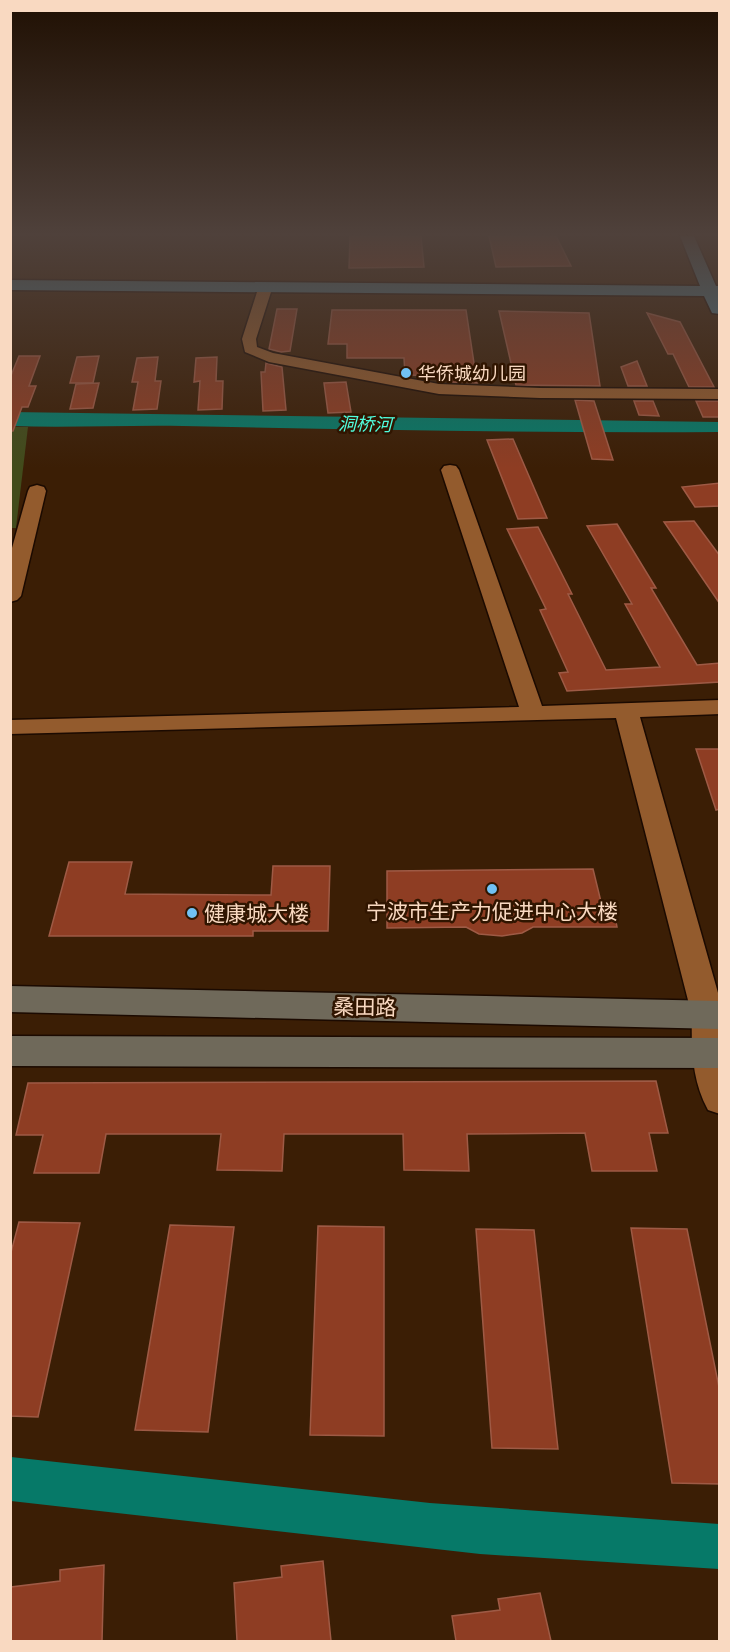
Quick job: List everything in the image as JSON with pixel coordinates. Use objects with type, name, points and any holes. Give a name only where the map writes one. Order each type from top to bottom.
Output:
[{"type":"main road","name":"桑田路","points":[[10,999],[714,1034]]},
{"type":"main road","points":[[10,1051],[714,1034]]},
{"type":"street","points":[[257,313],[249,339],[250,349],[269,357],[439,389],[540,393],[720,394]]},
{"type":"street","points":[[450,470],[533,714]]},
{"type":"street","points":[[10,596],[19,529],[37,490]]},
{"type":"street","points":[[10,727],[720,707]]},
{"type":"street","points":[[626,711],[714,1034],[720,1101]]},
{"type":"green space","points":[[10,427],[28,427],[16,528],[11,528]]},
{"type":"water","name":"洞桥河","points":[[11,412],[719,422],[720,432],[11,426]]},
{"type":"water","points":[[11,1457],[430,1503],[719,1524],[719,1569],[480,1554],[11,1501]]},
{"type":"building","points":[[276,313],[296,313],[290,351],[281,352],[269,349]]},
{"type":"building","points":[[332,313],[466,313],[477,383],[452,382],[452,376],[405,375],[404,358],[347,358],[347,344],[328,344]]},
{"type":"building","points":[[499,313],[589,313],[600,386],[516,385]]},
{"type":"building","points":[[647,313],[680,322],[714,387],[689,387],[673,354],[668,354]]},
{"type":"building","points":[[19,356],[40,356],[29,386],[36,386],[28,407],[22,407],[13,431],[10,431],[10,378]]},
{"type":"building","points":[[99,356],[93,383],[70,383],[77,357]]},
{"type":"building","points":[[158,357],[155,381],[161,381],[157,409],[133,410],[138,382],[132,382],[137,358]]},
{"type":"building","points":[[217,357],[216,381],[223,381],[222,409],[198,410],[200,381],[194,382],[196,358]]},
{"type":"building","points":[[637,361],[647,386],[628,386],[621,367]]},
{"type":"building","points":[[266,363],[282,367],[286,410],[263,411],[261,372],[265,372]]},
{"type":"building","points":[[346,382],[351,412],[328,413],[324,383]]},
{"type":"building","points":[[99,383],[93,408],[70,409],[76,384]]},
{"type":"building","points":[[575,400],[594,401],[613,460],[592,459]]},
{"type":"building","points":[[634,401],[653,401],[659,416],[639,415]]},
{"type":"building","points":[[696,401],[720,401],[720,417],[703,417]]},
{"type":"building","points":[[513,439],[547,518],[518,519],[487,440]]},
{"type":"building","points":[[720,483],[720,506],[695,507],[682,487]]},
{"type":"building","points":[[694,521],[720,556],[720,604],[664,522]]},
{"type":"building","points":[[617,524],[656,588],[651,588],[697,665],[720,663],[720,682],[567,691],[559,673],[568,672],[540,610],[546,609],[507,529],[538,527],[572,594],[568,594],[606,670],[660,667],[625,604],[632,604],[587,526]]},
{"type":"building","points":[[696,749],[720,749],[720,809],[716,810]]},
{"type":"building","name":"健康城大楼","points":[[69,862],[132,862],[125,894],[271,895],[273,866],[330,866],[328,931],[253,931],[253,936],[49,936]]},
{"type":"building","name":"宁波市生产力促进中心大楼","points":[[593,869],[602,906],[613,906],[617,927],[533,927],[522,933],[502,936],[479,934],[466,927],[387,928],[387,871]]},
{"type":"building","points":[[656,1081],[668,1133],[649,1133],[657,1171],[592,1171],[585,1133],[467,1134],[469,1171],[404,1170],[403,1134],[284,1134],[282,1171],[217,1170],[221,1134],[106,1134],[99,1173],[34,1173],[43,1135],[16,1135],[28,1083]]},
{"type":"building","points":[[19,1222],[80,1223],[38,1417],[10,1416],[10,1256]]},
{"type":"building","points":[[170,1225],[234,1227],[208,1432],[135,1430]]},
{"type":"building","points":[[318,1226],[384,1227],[384,1436],[310,1435]]},
{"type":"building","points":[[631,1228],[687,1229],[720,1392],[720,1484],[672,1483]]},
{"type":"building","points":[[476,1229],[534,1230],[558,1449],[492,1448]]},
{"type":"building","points":[[323,1561],[331,1641],[237,1641],[234,1583],[282,1577],[281,1566]]},
{"type":"building","points":[[104,1565],[102,1641],[10,1641],[11,1587],[60,1581],[60,1570]]},
{"type":"building","points":[[540,1593],[551,1641],[456,1641],[452,1616],[500,1610],[498,1599]]},
{"type":"place","name":"华侨城幼儿园","points":[[406,373]]},
{"type":"place","name":"宁波市生产力促进中心大楼","points":[[492,889]]},
{"type":"place","name":"健康城大楼","points":[[192,913]]}]
